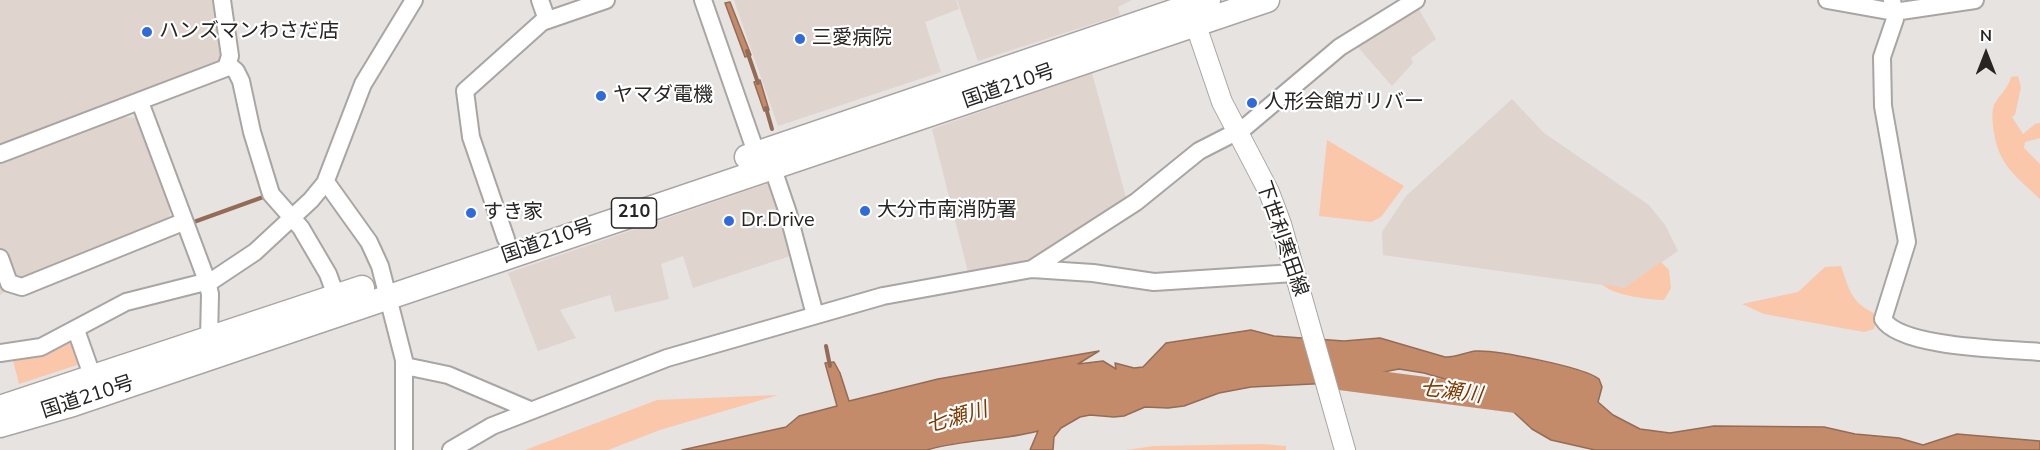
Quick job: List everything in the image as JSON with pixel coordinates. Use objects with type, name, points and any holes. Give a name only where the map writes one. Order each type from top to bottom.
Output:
[{"type":"highway","name":"国道210号","points":[[0,408],[336,296],[384,289],[764,164],[1195,8],[1267,0]]},
{"type":"highway","name":"国道210号","points":[[0,425],[73,404],[384,289],[506,239],[764,164]]},
{"type":"main road","name":"下世利寒田線","points":[[1195,8],[1214,82],[1236,132],[1269,192],[1297,280],[1345,450]]},
{"type":"street","points":[[222,0],[230,56],[229,66]]},
{"type":"street","points":[[0,353],[41,347],[126,302],[207,281],[239,264],[292,218],[326,182],[363,84],[414,0]]},
{"type":"street","points":[[540,0],[546,20]]},
{"type":"street","points":[[506,239],[471,137],[465,91],[546,20],[606,0]]},
{"type":"street","points":[[703,0],[764,164],[785,202],[815,315]]},
{"type":"street","points":[[1032,269],[1136,202],[1204,147],[1236,132],[1340,47],[1416,0]]},
{"type":"street","points":[[1827,0],[1893,6],[1975,0]]},
{"type":"street","points":[[1893,6],[1894,23],[1882,57],[1883,106],[1906,242],[1883,319],[1887,324],[1911,337],[1950,344],[2040,352]]},
{"type":"street","points":[[0,154],[216,73],[229,66]]},
{"type":"street","points":[[229,66],[236,71],[241,81],[252,132],[271,194],[292,218],[328,274],[336,296]]},
{"type":"street","points":[[140,102],[207,281],[210,294],[209,339]]},
{"type":"street","points":[[326,182],[373,248],[405,366],[404,450]]},
{"type":"street","points":[[0,258],[9,284],[22,287],[183,222]]},
{"type":"street","points":[[451,450],[481,432],[530,410],[667,358],[893,294],[1032,269],[1093,273],[1154,282],[1297,280]]},
{"type":"street","points":[[76,330],[93,378]]},
{"type":"street","points":[[405,366],[448,375],[530,410]]},
{"type":"shaded area","points":[[0,0],[216,0],[223,63],[0,144]]},
{"type":"shaded area","points":[[734,0],[956,0],[959,9],[925,22],[941,72],[778,126]]},
{"type":"shaded area","points":[[957,0],[1132,0],[1118,7],[1120,15],[978,61]]},
{"type":"shaded area","points":[[1417,6],[1436,39],[1411,58],[1413,63],[1392,86],[1357,46],[1351,45]]},
{"type":"shaded area","points":[[1092,73],[1127,201],[1034,259],[968,272],[932,129]]},
{"type":"shaded area","points":[[2018,76],[2021,87],[2015,115],[2012,117],[2023,134],[2035,124],[2040,123],[2040,138],[2025,142],[2024,148],[2040,164],[2040,199],[2017,178],[2005,163],[1994,133],[1992,115],[1994,105],[2011,77]]},
{"type":"shaded area","points":[[1512,99],[1544,133],[1649,205],[1665,225],[1678,251],[1624,288],[1383,255],[1382,232],[1406,196]]},
{"type":"shaded area","points":[[122,117],[138,118],[169,201],[170,219],[20,282],[0,295],[0,163]]},
{"type":"shaded area","points":[[1327,140],[1404,186],[1381,217],[1371,222],[1319,216]]},
{"type":"shaded area","points":[[775,181],[796,254],[693,288],[683,256],[661,264],[669,299],[615,312],[610,295],[560,310],[576,338],[538,351],[508,273]]},
{"type":"shaded area","points":[[1661,262],[1669,270],[1671,288],[1664,300],[1622,294],[1602,284],[1624,288]]},
{"type":"shaded area","points":[[1841,266],[1853,296],[1862,306],[1878,315],[1874,329],[1864,332],[1764,314],[1742,304],[1798,292],[1825,267]]},
{"type":"shaded area","points":[[67,342],[74,345],[79,359],[77,365],[19,384],[13,360],[54,350]]},
{"type":"shaded area","points":[[778,395],[660,430],[608,450],[525,450],[657,400]]},
{"type":"shaded area","points":[[1262,444],[1286,446],[1286,450],[1126,450],[1154,446]]},
{"type":"water","points":[[730,2],[751,55],[745,57],[725,3]]},
{"type":"water","points":[[760,80],[769,110],[764,111],[754,82]]},
{"type":"water","points":[[1251,330],[1274,336],[1344,341],[1380,338],[1445,357],[1487,351],[1576,369],[1599,379],[1602,387],[1598,402],[1613,415],[1640,429],[1670,433],[1714,426],[1824,427],[1855,434],[1899,438],[1923,445],[1957,434],[2040,441],[2040,450],[1595,450],[1551,440],[1532,429],[1493,393],[1424,373],[1399,369],[1373,374],[1353,382],[1251,387],[1219,393],[1184,406],[1145,407],[1124,416],[1080,417],[1061,428],[1054,437],[1053,450],[1030,450],[1038,431],[927,450],[682,450],[786,427],[799,416],[837,406],[825,363],[834,362],[849,401],[938,379],[1099,351],[1078,364],[1103,361],[1116,369],[1115,363],[1134,368],[1143,367],[1166,343]]},
{"type":"waterway","points":[[747,51],[758,83]]},
{"type":"waterway","points":[[766,108],[772,129]]},
{"type":"waterway","points":[[191,223],[266,196]]},
{"type":"waterway","points":[[826,346],[830,366]]},
{"type":"waterway","name":"七瀬川","points":[[1325,376],[1532,403]]},
{"type":"place","name":"ハンズマンわさだ店","points":[[147,32]]},
{"type":"place","name":"三愛病院","points":[[800,39]]},
{"type":"place","name":"ヤマダ電機","points":[[601,96]]},
{"type":"place","name":"人形会館ガリバー","points":[[1252,103]]},
{"type":"place","name":"大分市南消防署","points":[[865,211]]},
{"type":"place","name":"すき家","points":[[471,213]]},
{"type":"place","name":"Dr.Drive","points":[[729,221]]}]
